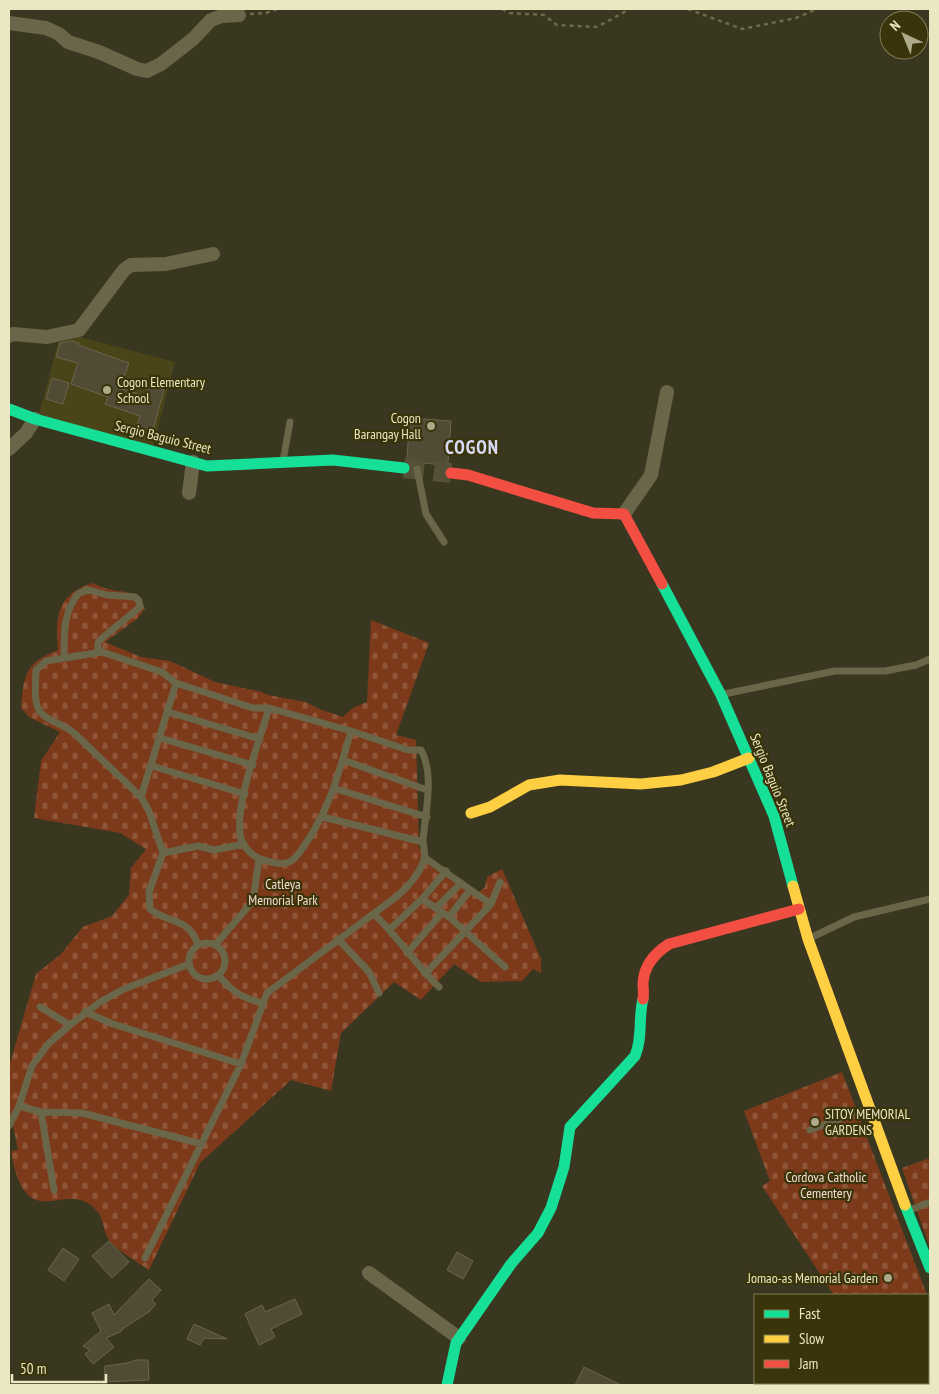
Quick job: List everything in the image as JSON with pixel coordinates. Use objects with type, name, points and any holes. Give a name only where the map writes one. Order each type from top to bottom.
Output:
[{"type":"street","points":[[9,23],[46,28],[68,42],[99,52],[137,69],[147,71],[161,64],[180,49],[211,20],[222,16],[239,14]]},
{"type":"street","points":[[9,336],[13,334],[47,337],[79,330],[124,270],[131,265],[166,264],[213,254]]},
{"type":"street","points":[[451,473],[468,475],[593,513],[624,514],[651,475],[667,392]]},
{"type":"street","name":"Sergio Baguio Street","points":[[9,409],[35,419],[208,466],[334,460],[404,468]]},
{"type":"street","points":[[9,449],[26,433],[35,419]]},
{"type":"street","points":[[188,493],[194,462]]},
{"type":"street","name":"Sergio Baguio Street","points":[[624,514],[721,695],[774,816],[808,939],[907,1211],[930,1268]]},
{"type":"street","points":[[471,813],[490,807],[529,785],[560,780],[641,784],[681,780],[713,772],[749,758]]},
{"type":"street","points":[[446,1385],[459,1338],[511,1264],[538,1233],[551,1208],[564,1167],[570,1127],[635,1056],[641,1037],[640,1016],[644,981],[650,960],[655,953],[669,944],[799,909]]},
{"type":"street","points":[[370,1272],[459,1338]]},
{"type":"lane","points":[[283,461],[290,422]]},
{"type":"lane","points":[[417,469],[426,514],[444,542]]},
{"type":"lane","points":[[64,658],[64,629],[69,610],[79,593],[89,590],[107,595],[135,597],[139,601],[140,608],[101,639],[98,643],[98,652]]},
{"type":"lane","points":[[145,1258],[241,1064],[262,1003],[272,988],[404,891],[425,858],[423,842],[427,817],[427,760],[421,750],[408,750],[351,731],[269,708],[253,708],[176,684],[162,672],[98,652],[46,661],[36,670],[36,706],[43,715],[66,726],[141,797],[149,811],[163,853],[149,892],[150,909],[156,914],[182,923],[194,933],[198,945]]},
{"type":"lane","points":[[721,695],[835,671],[885,670],[916,665],[930,659]]},
{"type":"lane","points":[[141,797],[176,684]]},
{"type":"lane","points":[[269,708],[244,794],[240,820],[240,836],[250,853],[259,859],[283,864],[290,862],[303,847],[323,817],[351,731]]},
{"type":"lane","points":[[168,712],[260,739]]},
{"type":"lane","points":[[160,738],[253,765]]},
{"type":"lane","points":[[343,760],[427,790]]},
{"type":"lane","points":[[152,766],[244,794]]},
{"type":"lane","points":[[333,788],[427,817]]},
{"type":"lane","points":[[323,817],[423,842]]},
{"type":"lane","points":[[163,853],[198,846],[214,850],[244,844]]},
{"type":"lane","points":[[425,858],[491,904]]},
{"type":"lane","points":[[215,944],[253,901],[259,859]]},
{"type":"lane","points":[[390,929],[422,899],[446,871]]},
{"type":"lane","points":[[425,974],[491,904],[500,882]]},
{"type":"lane","points":[[436,908],[461,883]]},
{"type":"lane","points":[[449,917],[470,890]]},
{"type":"lane","points":[[422,899],[449,917],[505,967]]},
{"type":"lane","points":[[808,939],[854,917],[930,899]]},
{"type":"lane","points":[[407,953],[442,913]]},
{"type":"lane","points":[[374,914],[390,929],[407,953],[439,987]]},
{"type":"lane","points":[[338,939],[369,972],[379,993]]},
{"type":"lane","points":[[206,943],[215,944],[222,951],[225,959],[224,968],[218,975],[210,979],[200,978],[193,972],[189,964],[190,957],[198,945],[206,943]]},
{"type":"lane","points":[[9,1126],[19,1106],[32,1066],[48,1044],[85,1012],[124,989],[189,964]]},
{"type":"lane","points":[[218,975],[239,995],[262,1003]]},
{"type":"lane","points":[[40,1007],[70,1025]]},
{"type":"lane","points":[[85,1012],[113,1024],[241,1064]]},
{"type":"lane","points":[[19,1106],[41,1112],[82,1112],[202,1144]]},
{"type":"lane","points":[[810,1130],[869,1108]]},
{"type":"lane","points":[[41,1112],[54,1190]]},
{"type":"lane","points":[[907,1211],[930,1202]]},
{"type":"path","points":[[239,14],[266,13],[277,9]]},
{"type":"path","points":[[502,9],[510,13],[544,15],[557,25],[597,27],[630,9]]},
{"type":"path","points":[[688,9],[742,29],[796,18],[817,9]]},
{"type":"shaded area","name":"Cogon Elementary School","points":[[61,332],[175,362],[153,447],[38,418]]},
{"type":"green space","name":"Catleya Memorial Park","points":[[93,583],[106,589],[135,595],[142,602],[145,609],[137,619],[105,642],[141,657],[170,661],[215,682],[306,702],[319,709],[343,717],[353,708],[367,702],[371,620],[429,643],[396,735],[416,740],[419,848],[471,890],[479,892],[485,887],[487,877],[502,869],[541,959],[541,973],[533,969],[522,981],[481,982],[454,964],[421,1000],[394,982],[341,1033],[331,1091],[291,1080],[200,1163],[149,1270],[112,1244],[107,1237],[99,1214],[85,1202],[73,1199],[37,1200],[26,1193],[18,1178],[11,1151],[18,1150],[12,1120],[9,1116],[9,1067],[36,974],[61,954],[83,927],[112,916],[129,895],[131,868],[146,849],[120,833],[34,818],[41,761],[60,732],[29,717],[21,708],[25,678],[33,665],[58,650],[58,617],[65,600],[72,593]]},
{"type":"green space","name":"Cordova Catholic Cementery","points":[[842,1072],[927,1294],[833,1294],[762,1186],[770,1181],[744,1111]]},
{"type":"green space","points":[[930,1158],[930,1248],[902,1168]]},
{"type":"building","points":[[72,341],[79,343],[78,345],[129,363],[120,388],[145,396],[148,385],[164,390],[151,437],[135,433],[140,416],[105,404],[108,397],[71,384],[78,363],[56,357],[60,343]]},
{"type":"building","points":[[52,378],[69,383],[63,404],[46,399]]},
{"type":"building","points":[[410,418],[451,421],[448,462],[443,465],[414,462],[407,457]]},
{"type":"building","points":[[109,1241],[129,1262],[112,1278],[92,1256]]},
{"type":"building","points":[[63,1248],[79,1259],[64,1281],[48,1270]]},
{"type":"building","points":[[457,1252],[473,1261],[463,1279],[447,1270]]},
{"type":"building","points":[[149,1279],[161,1290],[152,1300],[156,1304],[150,1311],[122,1331],[106,1338],[114,1347],[93,1364],[85,1354],[90,1350],[83,1346],[101,1331],[92,1313],[109,1304],[114,1315]]},
{"type":"building","points":[[295,1299],[302,1314],[271,1329],[275,1337],[259,1345],[245,1314],[262,1305],[265,1312]]},
{"type":"building","points":[[194,1324],[227,1339],[204,1338],[200,1345],[187,1339]]},
{"type":"building","points":[[136,1360],[148,1360],[149,1380],[104,1382],[105,1366]]},
{"type":"building","points":[[584,1367],[621,1385],[575,1385]]},
{"type":"tunnel","points":[[404,468],[451,473]]},
{"type":"traffic: fast","points":[[9,409],[35,419],[207,466],[333,460],[404,468]]},
{"type":"traffic: fast","points":[[662,584],[721,695],[774,816],[793,886]]},
{"type":"traffic: fast","points":[[447,1385],[456,1343],[511,1264],[538,1233],[551,1208],[564,1167],[570,1127],[635,1056],[639,1042],[643,999]]},
{"type":"traffic: fast","points":[[905,1205],[930,1268]]},
{"type":"traffic: slow","points":[[471,813],[490,807],[529,785],[560,780],[641,784],[681,780],[713,772],[749,758]]},
{"type":"traffic: slow","points":[[793,886],[808,939],[905,1205]]},
{"type":"traffic: jam","points":[[451,473],[468,475],[593,513],[624,514],[662,584]]},
{"type":"traffic: jam","points":[[643,999],[643,983],[648,965],[659,951],[669,944],[799,909]]},
{"type":"place","name":"Cogon Elementary School","points":[[107,390]]},
{"type":"place","name":"Cogon Barangay Hall","points":[[431,426]]},
{"type":"place","name":"SITOY MEMORIAL GARDENS","points":[[815,1122]]},
{"type":"place","name":"Jomao-as Memorial Garden","points":[[888,1278]]},
{"type":"district","name":"COGON","points":[[472,447]]}]
